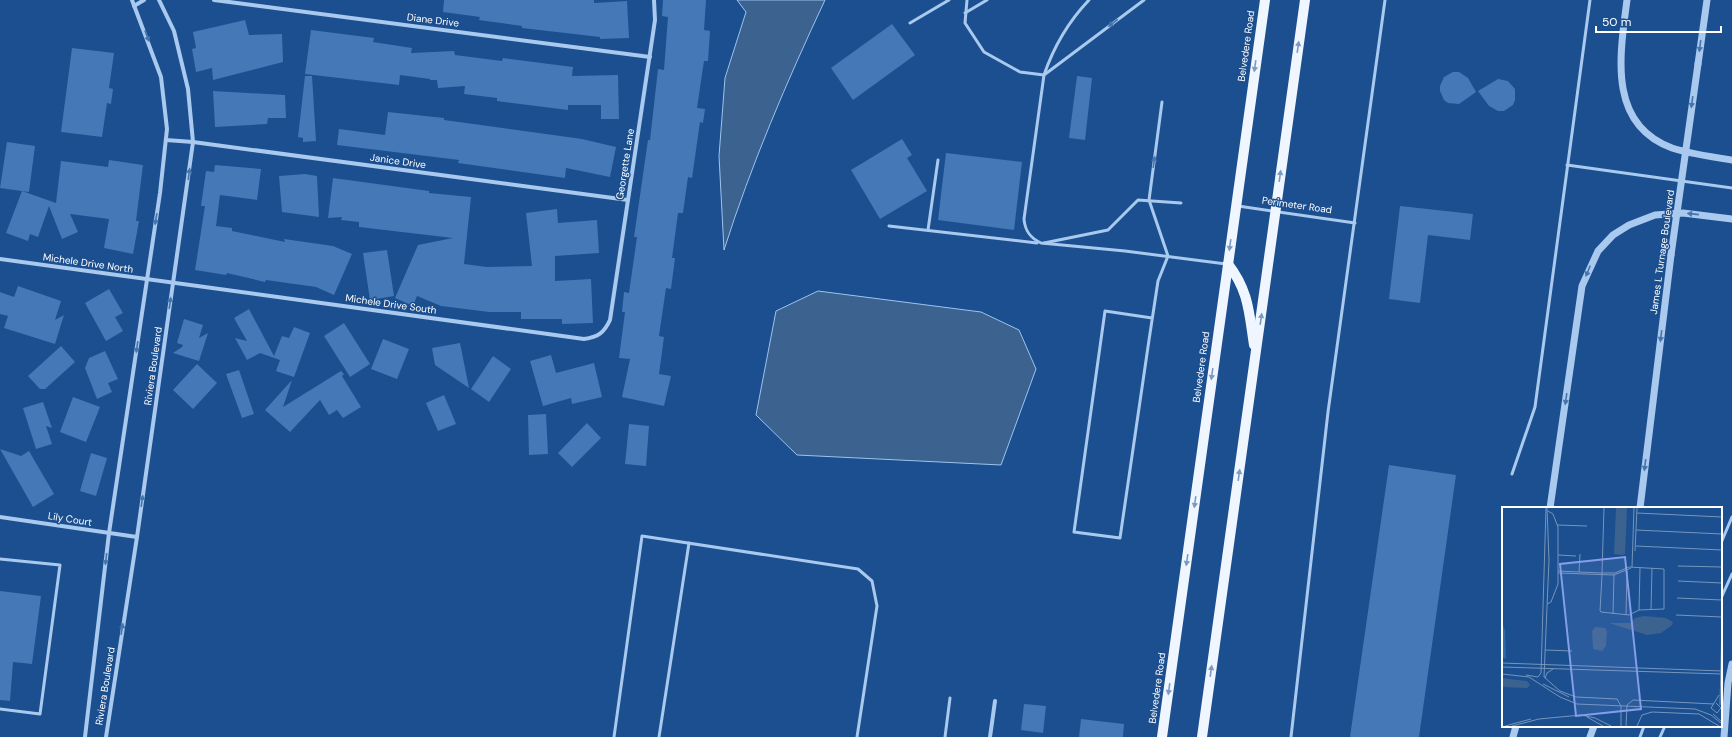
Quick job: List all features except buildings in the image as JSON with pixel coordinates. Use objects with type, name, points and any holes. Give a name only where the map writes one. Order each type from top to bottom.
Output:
[{"type":"main road","name":"Belvedere Road","points":[[1162,737],[1264,0]]},
{"type":"main road","points":[[1202,737],[1305,0]]},
{"type":"main road","points":[[1228,264],[1244,288],[1256,357]]},
{"type":"street","name":"Riviera Boulevard","points":[[85,737],[109,533],[160,193],[167,128],[161,77],[132,0]]},
{"type":"street","points":[[134,6],[144,0]]},
{"type":"street","name":"Riviera Boulevard","points":[[106,737],[137,537],[193,142],[188,89],[174,31],[159,0]]},
{"type":"street","name":"Diane Drive","points":[[214,0],[650,57]]},
{"type":"street","name":"Georgette Lane","points":[[605,330],[610,320],[650,57],[655,20],[654,0]]},
{"type":"street","points":[[1627,0],[1620,67],[1622,90],[1631,113],[1646,132],[1664,144],[1681,150],[1732,160]]},
{"type":"street","name":"James L Turnage Boulevard","points":[[1640,507],[1671,255],[1707,0]]},
{"type":"street","name":"Janice Drive","points":[[166,140],[193,142],[628,200]]},
{"type":"street","points":[[1550,507],[1581,293],[1587,273],[1598,251],[1613,235],[1629,224],[1655,214],[1683,213],[1732,220]]},
{"type":"street","name":"Michele Drive North","points":[[0,259],[173,283]]},
{"type":"street","name":"Michele Drive South","points":[[173,283],[584,339],[596,337],[605,330]]},
{"type":"street","name":"Lily Court","points":[[0,517],[137,537]]},
{"type":"street","points":[[1724,737],[1728,683],[1732,664]]},
{"type":"street","points":[[1728,683],[1732,676]]},
{"type":"street","points":[[990,737],[995,701]]},
{"type":"street","points":[[1513,737],[1516,727]]},
{"type":"street","points":[[1518,737],[1519,727]]},
{"type":"street","points":[[1590,737],[1594,727]]},
{"type":"lane","points":[[910,23],[949,0]]},
{"type":"lane","points":[[967,0],[965,24],[984,52],[1020,72],[1044,75],[1144,0]]},
{"type":"lane","points":[[965,12],[987,0]]},
{"type":"lane","points":[[1089,0],[1073,18],[1051,54],[1044,75],[1024,219],[1028,234],[1034,240],[1041,243],[1108,230],[1138,200],[1181,203]]},
{"type":"lane","points":[[1291,737],[1328,412],[1385,0]]},
{"type":"lane","points":[[1512,474],[1535,408],[1590,0]]},
{"type":"lane","points":[[1152,318],[1105,311],[1074,532],[1120,538],[1158,281],[1168,256],[1149,200],[1162,102]]},
{"type":"lane","points":[[928,230],[938,160]]},
{"type":"lane","points":[[1567,165],[1732,188]]},
{"type":"lane","name":"Perimeter Road","points":[[1236,206],[1355,223]]},
{"type":"lane","points":[[890,226],[1168,256],[1228,264]]},
{"type":"lane","points":[[1722,541],[1732,517]]},
{"type":"lane","points":[[614,737],[642,536],[858,568],[872,581],[877,606],[856,737]]},
{"type":"lane","points":[[659,737],[689,543]]},
{"type":"lane","points":[[0,559],[60,565],[40,714],[0,709]]},
{"type":"lane","points":[[1722,596],[1732,574]]},
{"type":"lane","points":[[945,737],[950,698]]},
{"type":"lane","points":[[1640,737],[1644,727]]},
{"type":"lane","points":[[1660,737],[1665,727]]},
{"type":"water","points":[[737,0],[825,0],[770,124],[746,186],[724,250],[719,156],[725,78],[746,12]]},
{"type":"water","points":[[818,291],[981,312],[1019,330],[1036,369],[1001,465],[797,455],[756,415],[776,311]]}]
